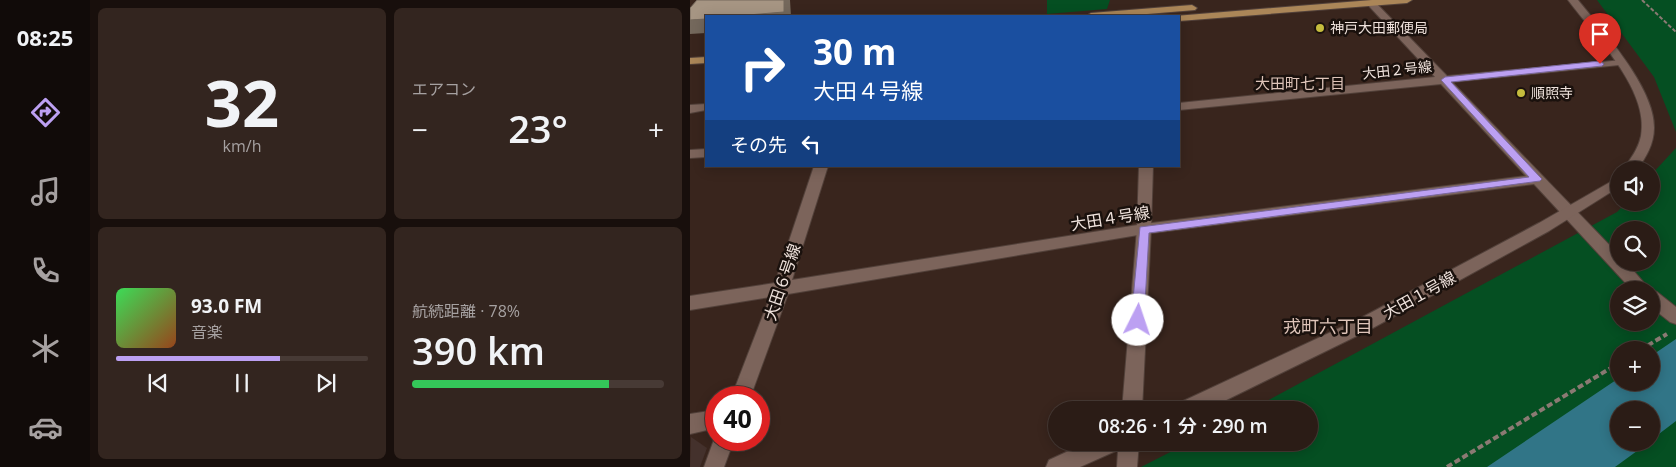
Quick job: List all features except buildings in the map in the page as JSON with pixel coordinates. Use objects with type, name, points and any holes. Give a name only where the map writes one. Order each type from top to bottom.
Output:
[{"type":"main road","points":[[1122,15],[1153,14],[1288,0]]},
{"type":"main road","points":[[1180,18],[1407,0]]},
{"type":"main road","points":[[690,51],[705,50]]},
{"type":"main road","points":[[690,61],[705,60]]},
{"type":"street","points":[[1573,0],[1619,62],[1642,98],[1648,120],[1647,142],[1637,161]]},
{"type":"street","points":[[1371,3],[1633,281]]},
{"type":"street","name":"大田２号線","points":[[1180,107],[1619,62]]},
{"type":"street","points":[[690,109],[705,107]]},
{"type":"street","points":[[690,154],[705,153]]},
{"type":"street","name":"大田６号線","points":[[745,386],[781,289],[821,167]]},
{"type":"street","points":[[1133,401],[1144,230],[1146,167]]},
{"type":"street","name":"大田４号線","points":[[690,303],[1144,230],[1537,179]]},
{"type":"street","name":"大田１号線","points":[[1205,401],[1365,324],[1568,213],[1610,187]]},
{"type":"street","points":[[1660,305],[1676,317]]},
{"type":"street","points":[[690,424],[705,422]]},
{"type":"street","points":[[714,467],[720,451]]},
{"type":"street","points":[[1056,467],[1092,451]]},
{"type":"street","points":[[1127,467],[1128,451]]},
{"type":"path","points":[[1642,0],[1676,32]]},
{"type":"path","points":[[1654,341],[1669,332]]},
{"type":"path","points":[[1447,467],[1610,368]]},
{"type":"shaded area","points":[[691,437],[705,447],[706,451],[700,467],[690,467]]},
{"type":"green space","points":[[1047,0],[1110,0],[1107,9],[1047,14]]},
{"type":"green space","points":[[1597,0],[1676,0],[1676,132],[1654,77]]},
{"type":"green space","points":[[1676,148],[1676,467],[1141,467],[1172,451],[1318,451],[1318,401],[1267,401],[1617,212],[1660,211],[1660,165]]},
{"type":"water","points":[[1676,339],[1676,421],[1660,433],[1660,401],[1610,401],[1610,451],[1637,451],[1615,467],[1487,467],[1610,384],[1610,391],[1660,391],[1660,350]]},
{"type":"place","name":"神戸大田郵便局","points":[[1320,28]]},
{"type":"place","name":"順照寺","points":[[1521,93]]},
{"type":"district","name":"大田町七丁目","points":[[1300,84]]},
{"type":"district","name":"戎町六丁目","points":[[1328,327]]},
{"type":"route","points":[[1138,320],[1144,230],[1537,179],[1445,80],[1600,64]]}]
